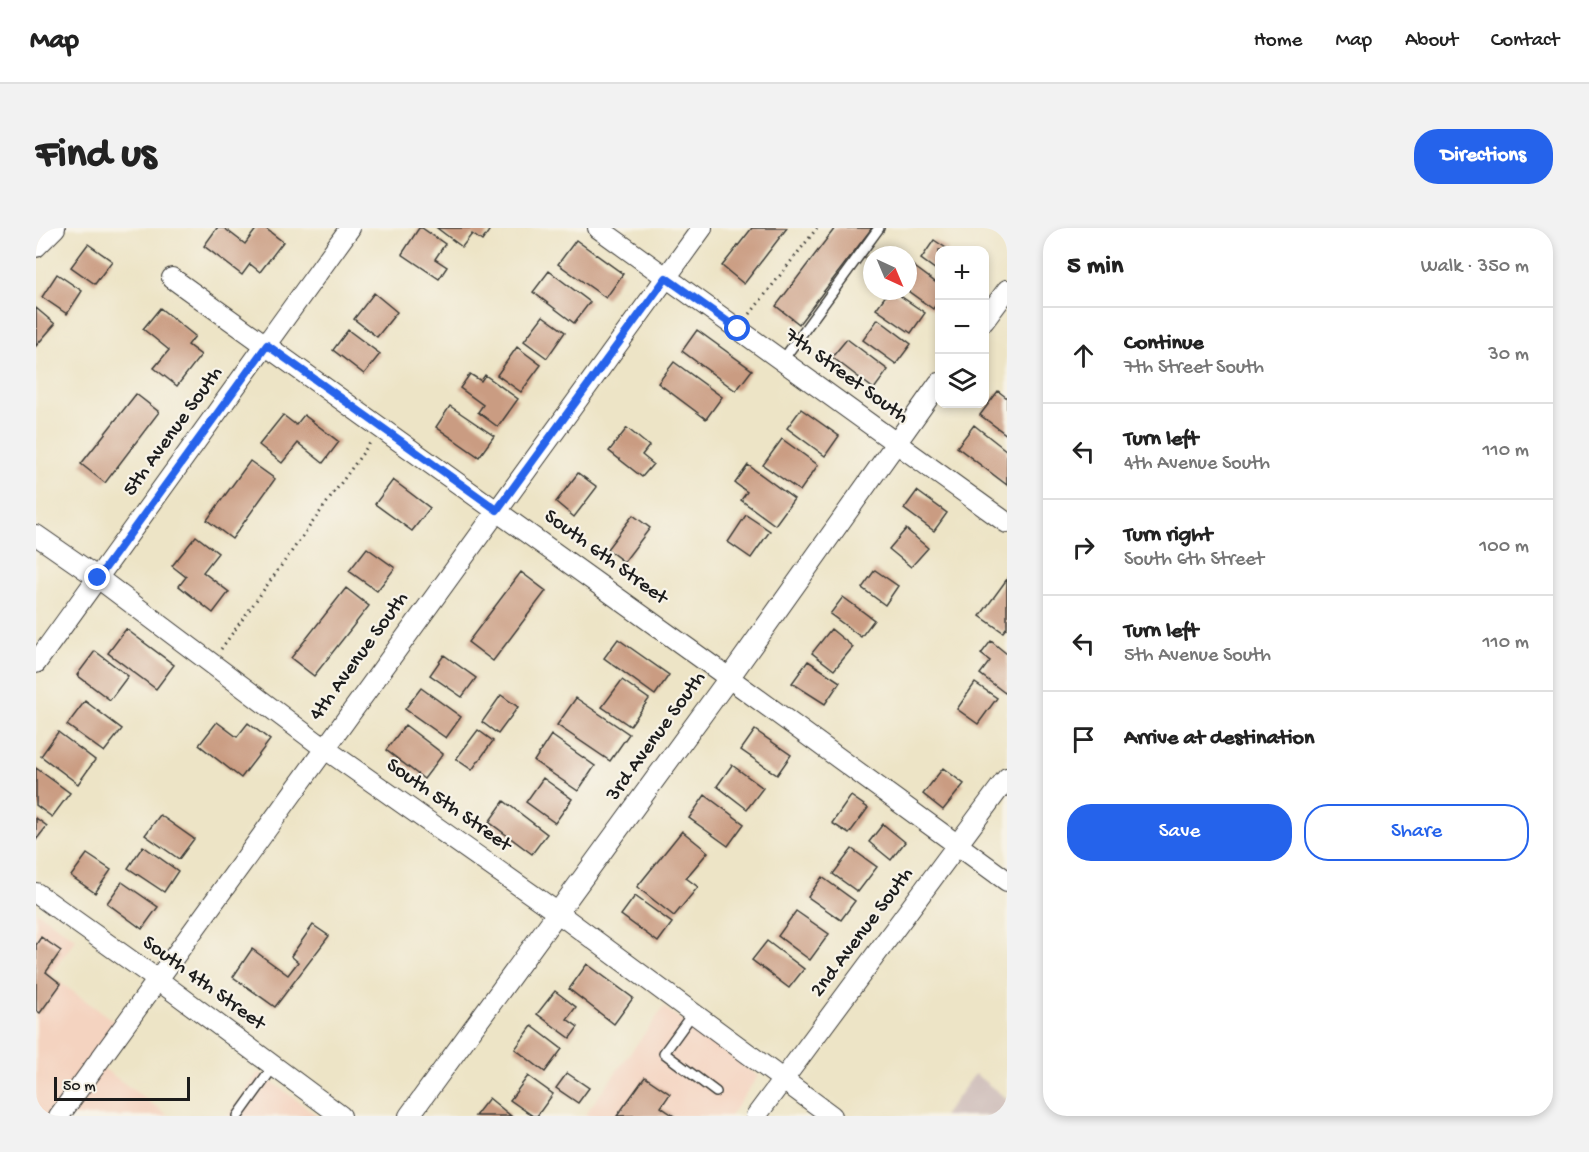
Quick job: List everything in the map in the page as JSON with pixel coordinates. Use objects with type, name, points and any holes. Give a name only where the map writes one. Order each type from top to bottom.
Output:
[{"type":"street","points":[[36,247],[55,228]]},
{"type":"street","name":"5th Avenue South","points":[[36,663],[350,228]]},
{"type":"street","name":"7th Street South","points":[[598,228],[1007,523]]},
{"type":"street","name":"4th Avenue South","points":[[59,1116],[702,228]]},
{"type":"street","name":"South 6th Street","points":[[172,278],[497,510],[1007,881]]},
{"type":"street","points":[[989,314],[1007,290]]},
{"type":"street","name":"3rd Avenue South","points":[[409,1116],[729,678],[935,389]]},
{"type":"street","name":"South 5th Street","points":[[36,535],[98,578],[324,748],[558,913],[832,1116]]},
{"type":"street","name":"2nd Avenue South","points":[[756,1116],[1007,778]]},
{"type":"street","name":"South 4th Street","points":[[36,893],[341,1116]]},
{"type":"lane","points":[[782,361],[879,228]]},
{"type":"lane","points":[[693,1013],[664,1053],[716,1092]]},
{"type":"lane","points":[[238,1116],[274,1066]]},
{"type":"path","points":[[738,329],[817,228]]},
{"type":"path","points":[[211,663],[381,427]]},
{"type":"shaded area","points":[[36,911],[76,939],[50,975],[122,1027],[96,1063],[169,1116],[36,1116]]},
{"type":"shaded area","points":[[664,1007],[758,1076],[730,1116],[584,1116]]},
{"type":"shaded area","points":[[259,1072],[318,1116],[228,1116]]},
{"type":"shaded area","points":[[975,1074],[1007,1099],[1007,1116],[943,1116]]},
{"type":"building","points":[[217,228],[224,228],[245,244],[257,228],[265,228],[283,242],[260,272],[250,264],[242,275],[204,246]]},
{"type":"building","points":[[419,228],[445,244],[435,259],[447,267],[439,279],[402,254]]},
{"type":"building","points":[[437,228],[485,228],[489,231],[482,241],[472,234],[462,247]]},
{"type":"building","points":[[752,228],[787,228],[744,284],[722,266]]},
{"type":"building","points":[[835,228],[872,228],[799,324],[776,306]]},
{"type":"building","points":[[576,240],[623,274],[606,298],[558,264]]},
{"type":"building","points":[[934,240],[943,246],[935,246],[935,269],[921,259]]},
{"type":"building","points":[[88,244],[112,261],[95,284],[71,267]]},
{"type":"building","points":[[917,269],[935,282],[933,309],[917,297]]},
{"type":"building","points":[[549,271],[590,302],[574,323],[533,292]]},
{"type":"building","points":[[57,274],[82,291],[67,314],[42,297]]},
{"type":"building","points":[[374,293],[397,312],[377,337],[354,319]]},
{"type":"building","points":[[882,300],[906,300],[925,313],[911,333],[876,309]]},
{"type":"building","points":[[36,308],[55,324],[36,346]]},
{"type":"building","points":[[160,308],[195,336],[188,345],[201,355],[177,386],[154,368],[169,350],[143,329]]},
{"type":"building","points":[[543,316],[565,332],[547,358],[524,341]]},
{"type":"building","points":[[878,319],[911,344],[896,364],[863,340]]},
{"type":"building","points":[[348,330],[380,354],[364,374],[333,350]]},
{"type":"building","points":[[697,330],[752,370],[736,391],[682,351]]},
{"type":"building","points":[[847,339],[888,370],[874,389],[832,357]]},
{"type":"building","points":[[517,347],[541,365],[521,392],[497,375]]},
{"type":"building","points":[[674,362],[722,397],[706,419],[658,383]]},
{"type":"building","points":[[470,374],[481,381],[485,375],[518,399],[498,427],[478,412],[483,405],[460,388]]},
{"type":"building","points":[[998,391],[1007,398],[1007,435],[980,415],[985,408],[989,408],[989,403]]},
{"type":"building","points":[[136,394],[159,412],[105,483],[81,464]]},
{"type":"building","points":[[450,406],[494,436],[479,457],[436,427]]},
{"type":"building","points":[[801,409],[839,436],[825,456],[787,428]]},
{"type":"building","points":[[283,415],[296,425],[304,415],[339,442],[323,463],[298,443],[282,463],[259,445]]},
{"type":"building","points":[[974,425],[1007,451],[1007,485],[957,447]]},
{"type":"building","points":[[627,428],[649,446],[642,455],[653,464],[642,477],[609,451]]},
{"type":"building","points":[[782,439],[818,465],[800,491],[763,465]]},
{"type":"building","points":[[250,461],[275,479],[232,539],[207,520]]},
{"type":"building","points":[[748,465],[794,499],[775,525],[741,500],[747,492],[735,483]]},
{"type":"building","points":[[578,473],[597,487],[574,517],[556,502]]},
{"type":"building","points":[[393,480],[430,508],[412,531],[375,504]]},
{"type":"building","points":[[917,491],[947,513],[934,531],[904,509]]},
{"type":"building","points":[[633,515],[650,528],[624,562],[607,549]]},
{"type":"building","points":[[746,515],[770,531],[751,558],[728,542]]},
{"type":"building","points":[[906,529],[928,548],[911,567],[889,549]]},
{"type":"building","points":[[196,536],[218,553],[203,572],[229,592],[213,613],[179,586],[186,577],[172,566]]},
{"type":"building","points":[[367,548],[395,568],[377,591],[349,571]]},
{"type":"building","points":[[875,570],[898,586],[885,605],[862,588]]},
{"type":"building","points":[[521,572],[546,591],[493,661],[468,642]]},
{"type":"building","points":[[1007,579],[1007,627],[1003,632],[980,616]]},
{"type":"building","points":[[346,588],[369,606],[314,676],[291,658]]},
{"type":"building","points":[[843,597],[874,620],[861,637],[830,614]]},
{"type":"building","points":[[126,629],[174,665],[156,689],[108,653]]},
{"type":"building","points":[[831,629],[853,647],[834,670],[812,653]]},
{"type":"building","points":[[618,639],[669,675],[655,695],[604,658]]},
{"type":"building","points":[[991,641],[1007,654],[1007,690],[1005,693],[980,674],[990,661],[981,654]]},
{"type":"building","points":[[95,651],[128,676],[110,700],[77,675]]},
{"type":"building","points":[[444,655],[476,678],[462,697],[430,675]]},
{"type":"building","points":[[808,661],[840,682],[825,704],[792,683]]},
{"type":"building","points":[[622,680],[649,699],[630,726],[602,707]]},
{"type":"building","points":[[975,683],[997,698],[978,724],[957,709]]},
{"type":"building","points":[[421,688],[461,717],[446,738],[405,709]]},
{"type":"building","points":[[501,695],[518,707],[498,734],[482,722]]},
{"type":"building","points":[[576,698],[629,734],[610,761],[557,725]]},
{"type":"building","points":[[85,701],[122,729],[104,752],[67,725]]},
{"type":"building","points":[[217,722],[237,737],[248,723],[270,740],[241,778],[199,745]]},
{"type":"building","points":[[405,725],[443,754],[424,779],[386,750]]},
{"type":"building","points":[[478,730],[493,741],[472,770],[456,759]]},
{"type":"building","points":[[755,730],[791,755],[777,775],[741,750]]},
{"type":"building","points":[[58,732],[95,760],[78,784],[41,756]]},
{"type":"building","points":[[551,735],[595,766],[578,791],[534,761]]},
{"type":"building","points":[[732,765],[763,788],[747,809],[717,786]]},
{"type":"building","points":[[36,768],[70,793],[52,817],[36,805]]},
{"type":"building","points":[[943,768],[964,784],[943,810],[923,794]]},
{"type":"building","points":[[543,778],[572,799],[555,823],[526,802]]},
{"type":"building","points":[[705,795],[744,824],[728,846],[689,818]]},
{"type":"building","points":[[851,796],[868,808],[849,834],[832,823]]},
{"type":"building","points":[[504,801],[547,834],[532,854],[489,822]]},
{"type":"building","points":[[160,815],[194,839],[179,859],[145,835]]},
{"type":"building","points":[[36,818],[47,826],[36,840]]},
{"type":"building","points":[[883,824],[905,842],[891,860],[869,842]]},
{"type":"building","points":[[682,831],[708,852],[686,878],[698,887],[674,916],[637,887]]},
{"type":"building","points":[[143,846],[178,871],[164,892],[128,868]]},
{"type":"building","points":[[852,849],[877,867],[858,892],[833,874]]},
{"type":"building","points":[[87,854],[111,870],[95,893],[71,876]]},
{"type":"building","points":[[822,877],[855,901],[841,920],[808,897]]},
{"type":"building","points":[[122,882],[158,907],[142,929],[107,903]]},
{"type":"building","points":[[635,896],[672,923],[658,942],[621,915]]},
{"type":"building","points":[[796,911],[829,934],[810,960],[778,936]]},
{"type":"building","points":[[313,925],[329,936],[275,1007],[233,977],[252,949],[288,975],[298,962],[291,956]]},
{"type":"building","points":[[41,937],[61,951],[46,972],[61,984],[40,1013],[36,1010],[36,945]]},
{"type":"building","points":[[767,941],[804,969],[789,988],[752,960]]},
{"type":"building","points":[[587,964],[633,998],[614,1024],[569,989]]},
{"type":"building","points":[[555,991],[576,1007],[567,1019],[578,1027],[570,1038],[537,1014]]},
{"type":"building","points":[[532,1026],[562,1049],[545,1072],[515,1049]]},
{"type":"building","points":[[567,1073],[589,1088],[578,1103],[556,1088]]},
{"type":"building","points":[[528,1076],[553,1094],[537,1116],[533,1116],[510,1100]]},
{"type":"building","points":[[645,1077],[670,1094],[661,1107],[674,1116],[617,1116]]},
{"type":"building","points":[[489,1098],[511,1116],[475,1116]]},
{"type":"route","points":[[98,578],[267,345],[497,510],[666,278],[738,329]]}]
